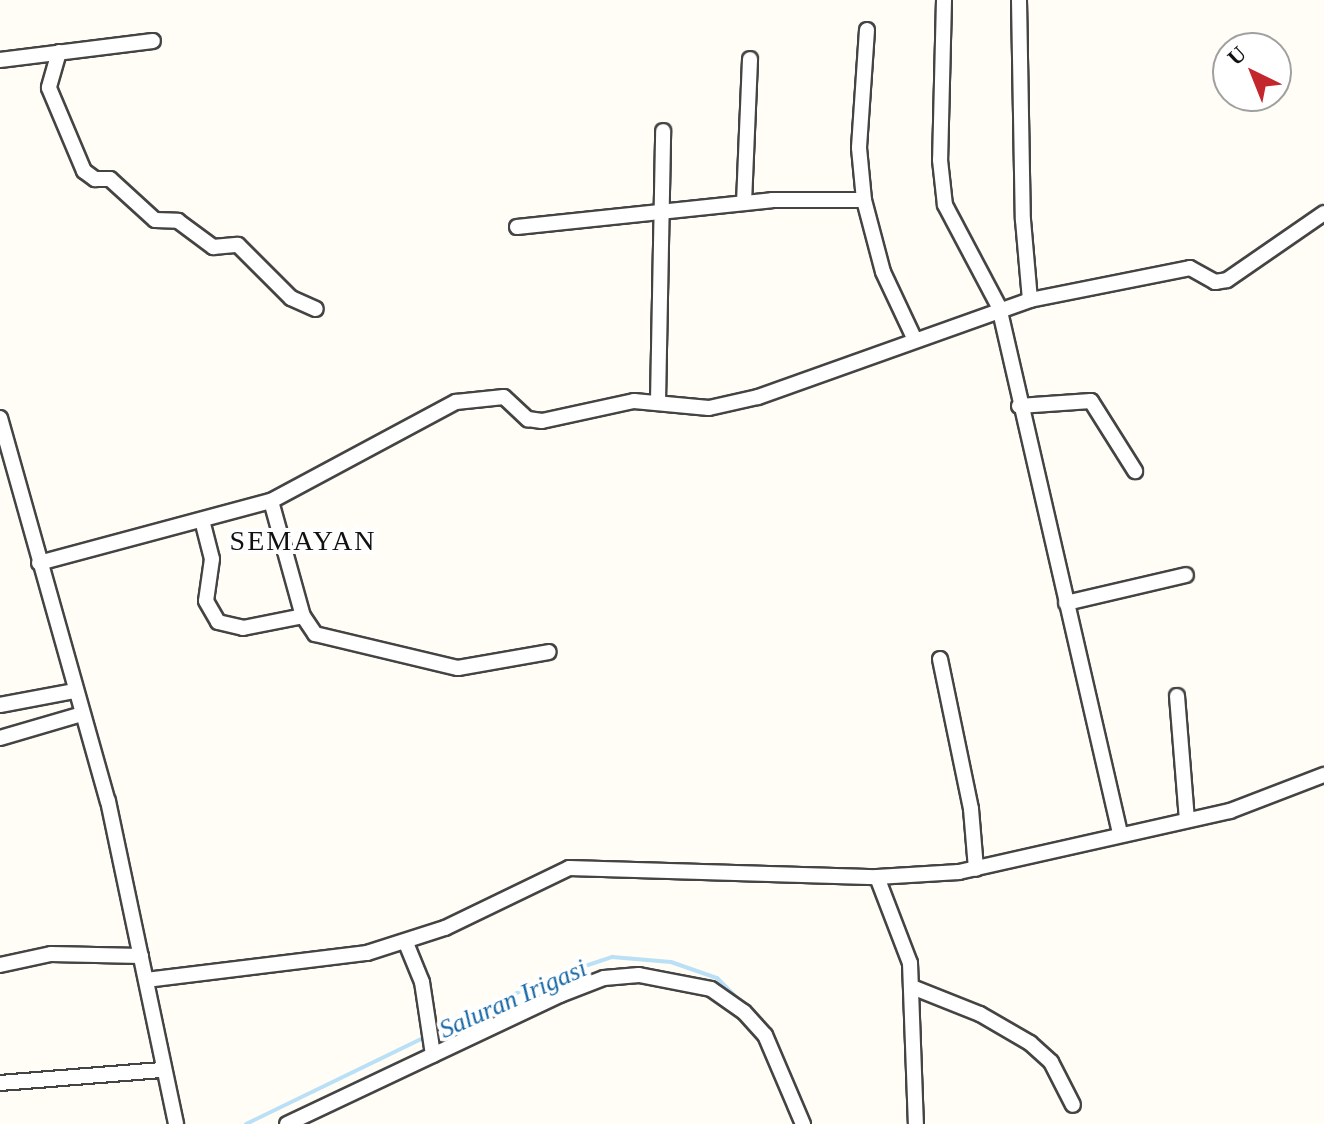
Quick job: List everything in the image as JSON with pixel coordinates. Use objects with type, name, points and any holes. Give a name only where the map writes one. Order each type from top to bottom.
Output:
[{"type":"street","points":[[944,0],[940,160],[945,205],[999,307],[1019,406],[1120,833]]},
{"type":"street","points":[[1019,0],[1030,300]]},
{"type":"street","points":[[867,30],[859,148],[864,200],[883,272],[915,340]]},
{"type":"street","points":[[0,60],[153,41]]},
{"type":"street","points":[[59,52],[49,88],[75,140],[77,162],[88,175],[110,179],[155,220],[178,221],[213,247],[238,245],[291,298],[316,309]]},
{"type":"street","points":[[744,203],[750,59]]},
{"type":"street","points":[[658,401],[663,131]]},
{"type":"street","points":[[517,227],[744,203],[864,200]]},
{"type":"street","points":[[39,563],[271,501],[456,402],[504,397],[528,419],[542,421],[609,404],[658,401],[701,409],[758,397],[999,307],[1190,268],[1215,282],[1227,280],[1324,213]]},
{"type":"street","points":[[1019,406],[1091,401],[1135,471]]},
{"type":"street","points":[[0,418],[4,448],[108,801],[162,1070],[176,1124]]},
{"type":"street","points":[[271,501],[303,616],[321,637],[458,668],[549,652]]},
{"type":"street","points":[[202,520],[212,559],[206,601],[218,622],[243,628],[303,616]]},
{"type":"street","points":[[1066,603],[1186,575]]},
{"type":"street","points":[[940,659],[971,809],[976,869]]},
{"type":"street","points":[[0,705],[74,691]]},
{"type":"street","points":[[1177,696],[1187,820]]},
{"type":"street","points":[[0,738],[82,714]]},
{"type":"street","points":[[146,980],[367,953],[406,943],[569,868],[877,877],[976,869],[1255,804],[1324,775]]},
{"type":"street","points":[[877,877],[903,939],[912,987],[916,1124]]},
{"type":"street","points":[[406,943],[422,982],[433,1055]]},
{"type":"street","points":[[0,965],[51,954],[141,956]]},
{"type":"street","points":[[287,1124],[593,981],[622,975],[683,980],[711,989],[758,1024],[803,1124]]},
{"type":"street","points":[[912,987],[980,1014],[1030,1043],[1051,1062],[1073,1105]]},
{"type":"street","points":[[0,1083],[162,1070]]},
{"type":"waterway","name":"Saluran Irigasi","points":[[435,1032],[546,979],[612,957],[671,962],[717,978],[764,1025]]},
{"type":"waterway","name":"Saluran Irigasi","points":[[246,1124],[427,1036]]},
{"type":"district","name":"SEMAYAN","points":[[303,541]]}]
